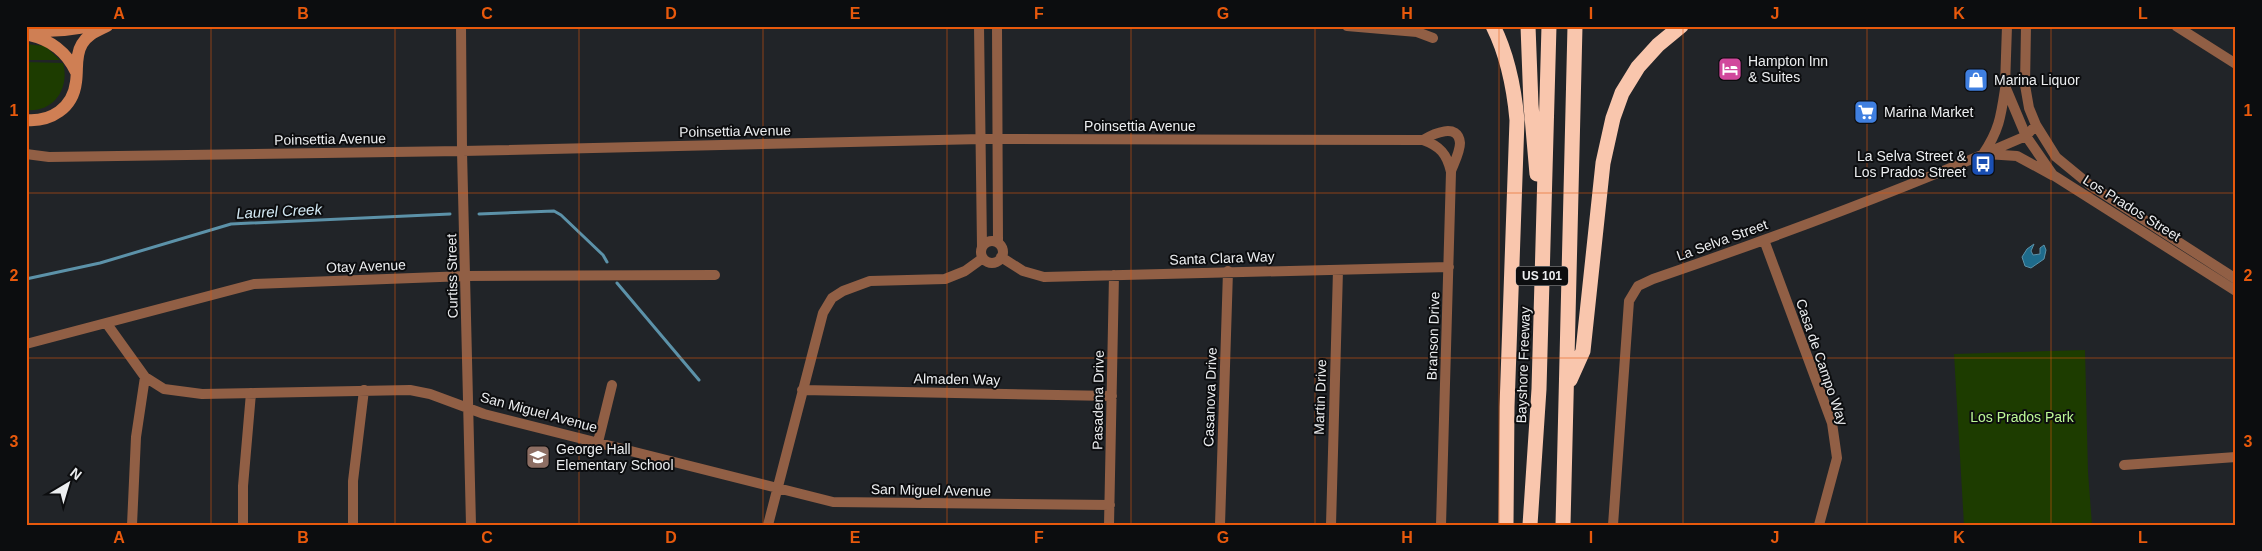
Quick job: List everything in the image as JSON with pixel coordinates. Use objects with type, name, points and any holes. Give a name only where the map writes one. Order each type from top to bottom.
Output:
[{"type":"highway","points":[[1493,26],[1508,63],[1517,120],[1512,322],[1507,406],[1506,525]]},
{"type":"highway","points":[[1528,26],[1531,104],[1543,234]]},
{"type":"highway","name":"Bayshore Freeway","points":[[1530,525],[1537,438],[1549,26]]},
{"type":"highway","name":"US 101","points":[[1563,525],[1575,26]]},
{"type":"highway","points":[[1567,389],[1583,351],[1603,163],[1613,118],[1622,92],[1638,67],[1658,45],[1681,26]]},
{"type":"main road","points":[[26,33],[93,26]]},
{"type":"main road","points":[[26,120],[47,119],[65,107],[72,97],[80,49],[83,42],[93,33],[107,26]]},
{"type":"main road","points":[[26,33],[49,41],[57,47],[66,55],[76,72]]},
{"type":"street","name":"Curtiss Street","points":[[462,26],[462,151],[471,525]]},
{"type":"street","points":[[979,26],[982,139],[982,253],[992,262],[1001,257],[1002,250],[998,243],[997,26]]},
{"type":"street","points":[[1347,26],[1417,32],[1433,38]]},
{"type":"street","points":[[1983,154],[1995,136],[2001,120],[2005,86],[2007,26]]},
{"type":"street","name":"Los Prados Street","points":[[2026,26],[2024,86],[2029,108],[2036,125],[2056,157],[2090,185],[2236,279]]},
{"type":"street","points":[[2176,26],[2236,64]]},
{"type":"street","name":"Los Prados Street","points":[[2005,86],[2026,136],[2053,175],[2236,291]]},
{"type":"street","name":"La Selva Street","points":[[1613,525],[1629,301],[1638,286],[1653,278],[1764,240],[1983,154],[2026,136],[2036,125]]},
{"type":"street","points":[[1423,140],[1442,131],[1448,131],[1458,138],[1459,148],[1451,172]]},
{"type":"street","name":"Poinsettia Avenue","points":[[26,154],[49,158],[982,139],[1423,140],[1442,150]]},
{"type":"street","name":"Branson Drive","points":[[1441,525],[1451,172],[1442,150]]},
{"type":"street","points":[[1983,154],[2017,156],[2053,175]]},
{"type":"street","name":"Casa de Campo Way","points":[[1764,240],[1832,423],[1837,458],[1819,525]]},
{"type":"street","points":[[768,525],[823,313],[832,298],[843,291],[870,281],[945,279],[965,271],[982,253],[989,242],[998,243]]},
{"type":"street","name":"Santa Clara Way","points":[[1001,257],[1023,271],[1044,276],[1449,267]]},
{"type":"street","name":"Martin Drive","points":[[1331,525],[1338,270]]},
{"type":"street","name":"Casanova Drive","points":[[1220,525],[1228,271]]},
{"type":"street","name":"Otay Avenue","points":[[26,344],[254,284],[466,276],[715,275]]},
{"type":"street","name":"Pasadena Drive","points":[[1109,525],[1114,275]]},
{"type":"street","name":"San Miguel Avenue","points":[[107,324],[145,377],[164,389],[202,394],[410,390],[430,394],[484,414],[777,486],[834,502],[1110,505]]},
{"type":"street","points":[[132,525],[136,437],[145,377]]},
{"type":"street","points":[[598,442],[612,385]]},
{"type":"street","points":[[352,525],[353,481],[364,390]]},
{"type":"street","name":"Almaden Way","points":[[802,390],[1112,396]]},
{"type":"street","points":[[243,525],[251,393]]},
{"type":"street","points":[[2124,465],[2236,457]]},
{"type":"green space","points":[[26,44],[45,46],[60,60],[26,60]]},
{"type":"green space","points":[[26,62],[63,63],[65,72],[62,90],[58,97],[52,103],[36,110],[26,110]]},
{"type":"green space","name":"Los Prados Park","points":[[2085,350],[2088,472],[2092,525],[1964,525],[1954,354]]},
{"type":"water","points":[[2034,244],[2031,251],[2033,255],[2040,254],[2040,248],[2044,245],[2046,250],[2044,259],[2031,268],[2025,266],[2022,257],[2027,249]]},
{"type":"waterway","name":"Laurel Creek","points":[[479,214],[554,211],[561,215],[603,255],[607,262]]},
{"type":"waterway","name":"Laurel Creek","points":[[26,279],[100,263],[231,224],[450,214]]},
{"type":"waterway","name":"Laurel Creek","points":[[617,283],[699,380]]},
{"type":"place","name":"Hampton Inn & Suites","points":[[1730,69]]},
{"type":"place","name":"Marina Liquor","points":[[1976,80]]},
{"type":"place","name":"Marina Market","points":[[1866,112]]},
{"type":"place","name":"La Selva Street & Los Prados Street","points":[[1983,164]]},
{"type":"place","name":"George Hall Elementary School","points":[[538,457]]}]
